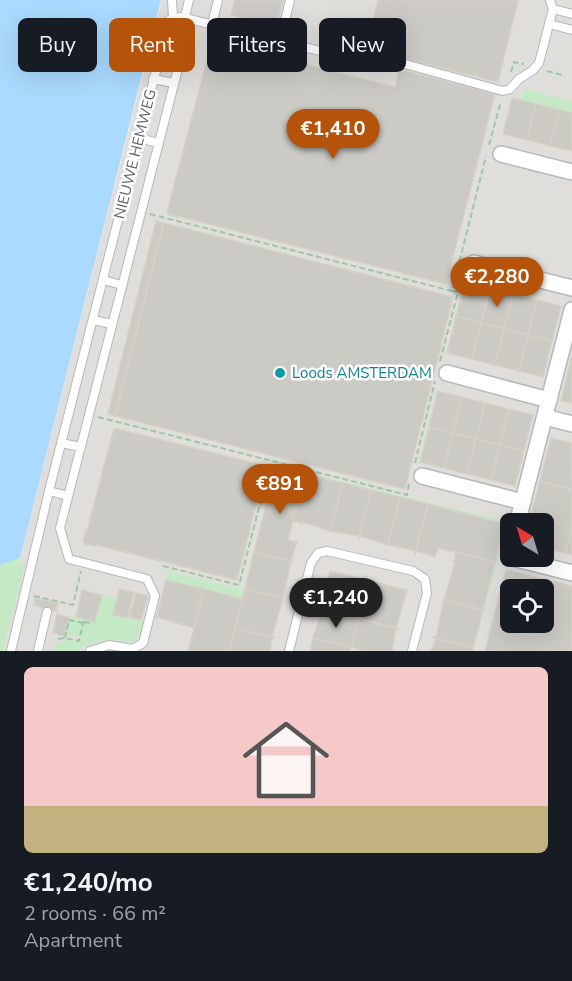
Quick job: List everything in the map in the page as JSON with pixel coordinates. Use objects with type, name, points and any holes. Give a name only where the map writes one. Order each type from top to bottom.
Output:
[{"type":"street","points":[[501,154],[572,172]]},
{"type":"street","points":[[474,263],[572,288]]},
{"type":"street","points":[[520,513],[572,310]]},
{"type":"street","points":[[447,373],[549,400]]},
{"type":"street","points":[[545,417],[572,424]]},
{"type":"street","points":[[415,477],[523,502]]},
{"type":"street","points":[[548,567],[572,573]]},
{"type":"lane","points":[[172,0],[173,18],[185,17],[207,23]]},
{"type":"lane","points":[[185,17],[189,0]]},
{"type":"lane","points":[[214,18],[218,0]]},
{"type":"lane","points":[[286,18],[290,0]]},
{"type":"lane","points":[[307,48],[365,62],[394,61],[503,91],[510,89],[519,79],[536,68],[553,9],[550,0]]},
{"type":"lane","points":[[553,9],[572,14]]},
{"type":"lane","points":[[549,24],[572,30]]},
{"type":"lane","name":"NIEUWE HEMWEG","points":[[11,651],[155,72]]},
{"type":"lane","points":[[90,651],[109,645],[139,650],[143,643],[155,596],[147,579],[69,559],[60,528],[177,72]]},
{"type":"lane","points":[[153,79],[174,84]]},
{"type":"lane","points":[[138,138],[159,143]]},
{"type":"lane","points":[[103,280],[122,285]]},
{"type":"lane","points":[[93,320],[112,324]]},
{"type":"lane","points":[[62,442],[81,447]]},
{"type":"lane","points":[[49,491],[68,496]]},
{"type":"lane","points":[[289,651],[311,563],[318,554],[327,551],[412,571],[425,579],[427,593],[412,651]]},
{"type":"lane","points":[[38,651],[47,612]]},
{"type":"path","points":[[452,291],[503,91]]},
{"type":"path","points":[[89,415],[406,495],[415,477],[458,292],[141,212]]},
{"type":"path","points":[[163,566],[239,585],[271,460]]},
{"type":"path","points":[[47,612],[36,610],[37,607],[31,605],[34,595],[73,605],[84,563]]},
{"type":"path","points":[[65,638],[69,620],[93,624]]},
{"type":"path","points":[[58,639],[79,641],[84,621]]},
{"type":"shaded area","points":[[162,0],[572,0],[572,651],[3,651],[10,623],[20,558],[144,72],[195,72],[195,18],[157,18]]},
{"type":"green space","points":[[526,89],[572,101],[572,113],[521,100],[523,91]]},
{"type":"green space","points":[[276,465],[500,520],[500,523]]},
{"type":"green space","points":[[500,544],[500,552],[474,651]]},
{"type":"green space","points":[[20,558],[19,563],[25,564],[3,651],[0,651],[0,565]]},
{"type":"green space","points":[[168,571],[244,590],[242,599],[166,580]]},
{"type":"green space","points":[[102,595],[117,599],[113,615],[144,621],[139,638],[133,642],[108,639],[94,642],[77,651],[53,651],[55,643],[62,644],[64,639],[80,643],[82,635],[79,634],[77,637],[65,634],[69,616],[95,622]]},
{"type":"water","points":[[0,0],[161,0],[156,18],[109,18],[109,72],[143,72],[20,558],[0,565]]},
{"type":"building","points":[[235,0],[283,0],[278,18],[242,18],[231,15]]},
{"type":"building","points":[[378,0],[518,0],[498,82],[406,59],[406,18],[373,18]]},
{"type":"building","points":[[207,60],[207,72],[307,72],[307,65],[319,68],[319,72],[335,72],[395,87],[398,72],[406,71],[495,94],[446,284],[169,215],[167,212]]},
{"type":"building","points":[[512,98],[536,104],[527,140],[503,134]]},
{"type":"building","points":[[536,104],[560,110],[550,146],[527,140]]},
{"type":"building","points":[[560,110],[572,113],[572,151],[550,146]]},
{"type":"building","points":[[156,221],[164,223],[115,416],[108,414]]},
{"type":"building","name":"Loods AMSTERDAM","points":[[164,223],[453,297],[405,489],[115,416]]},
{"type":"building","points":[[465,281],[490,288],[481,323],[456,317]]},
{"type":"building","points":[[490,288],[513,294],[504,329],[481,323]]},
{"type":"building","points":[[513,294],[537,300],[528,335],[504,329]]},
{"type":"building","points":[[537,300],[561,306],[552,341],[528,335]]},
{"type":"building","points":[[456,317],[481,323],[472,359],[447,353]]},
{"type":"building","points":[[481,323],[504,329],[495,365],[472,359]]},
{"type":"building","points":[[504,329],[528,335],[519,371],[495,365]]},
{"type":"building","points":[[528,335],[552,341],[543,377],[519,371]]},
{"type":"building","points":[[572,356],[572,403],[561,401]]},
{"type":"building","points":[[438,391],[462,397],[453,433],[429,427]]},
{"type":"building","points":[[462,397],[485,403],[476,439],[453,433]]},
{"type":"building","points":[[485,403],[509,409],[500,445],[476,439]]},
{"type":"building","points":[[509,409],[533,415],[524,451],[500,445]]},
{"type":"building","points":[[429,427],[453,433],[444,468],[420,462]]},
{"type":"building","points":[[114,428],[266,466],[237,580],[85,544],[83,540]]},
{"type":"building","points":[[453,433],[476,439],[467,474],[444,468]]},
{"type":"building","points":[[551,438],[571,443],[572,490],[540,481]]},
{"type":"building","points":[[476,439],[500,445],[491,480],[467,474]]},
{"type":"building","points":[[500,445],[524,451],[515,486],[491,480]]},
{"type":"building","points":[[276,466],[305,473],[288,540],[297,542],[291,561],[294,562],[254,552]]},
{"type":"building","points":[[305,473],[343,483],[330,531],[303,522],[301,525],[302,523],[292,521]]},
{"type":"building","points":[[540,481],[572,490],[572,525],[565,553],[554,550],[554,513],[532,513]]},
{"type":"building","points":[[343,483],[371,490],[358,540],[359,536],[330,531]]},
{"type":"building","points":[[371,490],[400,497],[388,545],[360,536],[358,540]]},
{"type":"building","points":[[400,497],[428,504],[416,551],[388,545]]},
{"type":"building","points":[[428,504],[500,523],[500,543],[495,562],[438,548],[435,557],[417,551],[415,554]]},
{"type":"building","points":[[572,525],[572,555],[565,553]]},
{"type":"building","points":[[254,552],[291,561],[283,598],[245,589]]},
{"type":"building","points":[[456,552],[495,562],[483,610],[444,600]]},
{"type":"building","points":[[506,570],[543,579],[504,579]]},
{"type":"building","points":[[330,571],[369,581],[359,619],[318,609],[322,609]]},
{"type":"building","points":[[166,580],[204,589],[194,628],[157,617],[156,620]]},
{"type":"building","points":[[369,581],[407,590],[396,628],[399,629],[359,619]]},
{"type":"building","points":[[554,582],[572,586],[572,651],[485,651],[500,593],[500,633],[554,633]]},
{"type":"building","points":[[119,589],[134,592],[127,618],[113,615]]},
{"type":"building","points":[[204,589],[242,599],[229,651],[188,651]]},
{"type":"building","points":[[245,589],[283,598],[272,637],[275,638],[235,628]]},
{"type":"building","points":[[82,590],[102,595],[95,622],[76,617]]},
{"type":"building","points":[[136,593],[148,596],[141,620],[129,617]]},
{"type":"building","points":[[35,598],[58,603],[56,612],[34,605]]},
{"type":"building","points":[[444,600],[483,610],[473,648],[432,637],[436,638]]},
{"type":"building","points":[[318,609],[359,619],[351,647],[313,638],[322,610]]},
{"type":"building","points":[[57,614],[69,617],[65,636],[53,633]]},
{"type":"building","points":[[359,619],[399,629],[396,629],[392,651],[365,651],[351,647]]},
{"type":"building","points":[[235,628],[275,638],[272,638],[270,651],[229,651]]},
{"type":"building","points":[[432,637],[473,648],[473,651],[431,651],[436,639]]},
{"type":"building","points":[[313,638],[351,647],[350,651],[310,651]]},
{"type":"place","name":"Loods AMSTERDAM","points":[[280,373]]}]
